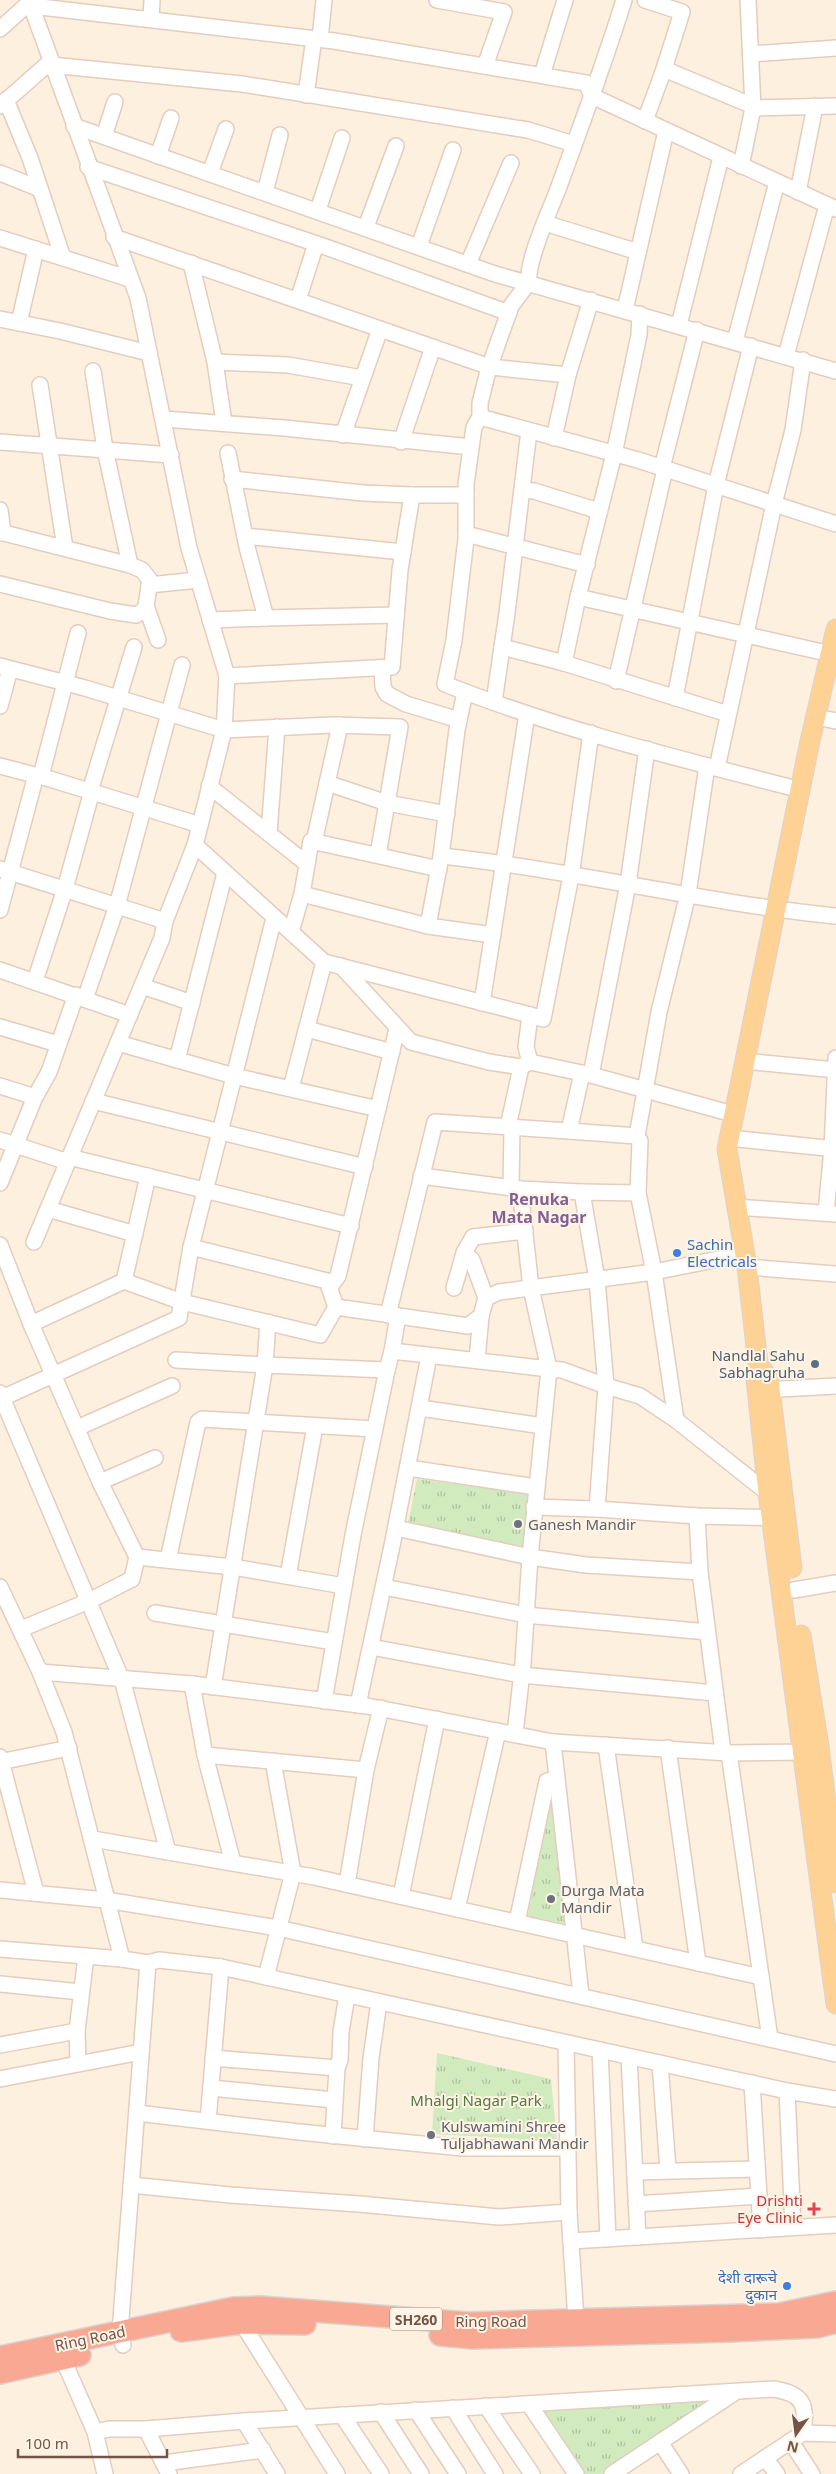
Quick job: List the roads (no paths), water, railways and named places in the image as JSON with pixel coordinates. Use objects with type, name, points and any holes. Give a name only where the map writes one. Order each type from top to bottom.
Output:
[{"type":"highway","name":"Ring Road","points":[[0,2357],[121,2338],[237,2316],[261,2307],[469,2323],[779,2314],[836,2302]]},
{"type":"highway","name":"Ring Road","points":[[237,2316],[473,2338],[731,2331],[818,2327],[836,2322]]},
{"type":"highway","name":"Ring Road","points":[[0,2373],[63,2358],[121,2338]]},
{"type":"main road","points":[[812,1752],[794,1590],[780,1518],[768,1493],[764,1390],[769,1379],[758,1364],[745,1261],[727,1149],[816,717],[832,664],[836,629]]},
{"type":"main road","points":[[764,1390],[812,1752],[823,1792],[836,1883]]},
{"type":"main road","points":[[823,1792],[836,2004]]},
{"type":"street","points":[[151,18],[152,0]]},
{"type":"street","points":[[306,95],[324,0]]},
{"type":"street","points":[[437,0],[506,6],[485,66]]},
{"type":"street","points":[[542,75],[565,0]]},
{"type":"street","points":[[624,0],[592,96],[545,223],[528,274],[529,282],[511,306],[490,366],[480,403],[480,417],[474,428],[471,448],[466,495],[466,534],[454,640],[445,684],[526,714],[591,734],[801,790]]},
{"type":"street","points":[[644,0],[685,6],[645,121]]},
{"type":"street","points":[[741,166],[753,107],[748,0]]},
{"type":"street","points":[[30,3],[88,167],[138,298],[189,548],[227,676],[224,730],[195,845],[166,921],[162,938],[34,1242]]},
{"type":"street","points":[[0,29],[30,3],[90,6],[151,18],[317,39],[586,82],[592,96],[832,207],[786,356]]},
{"type":"street","points":[[750,54],[836,48]]},
{"type":"street","points":[[63,258],[40,189],[3,103],[51,63],[242,84],[528,130],[574,144]]},
{"type":"street","points":[[664,69],[753,107],[836,106]]},
{"type":"street","points":[[104,136],[115,102]]},
{"type":"street","points":[[798,192],[815,106]]},
{"type":"street","points":[[158,156],[171,118]]},
{"type":"street","points":[[74,126],[468,264],[836,370]]},
{"type":"street","points":[[210,173],[226,129]]},
{"type":"street","points":[[625,310],[666,131]]},
{"type":"street","points":[[265,192],[280,136]]},
{"type":"street","points":[[318,210],[342,138]]},
{"type":"street","points":[[366,227],[396,146]]},
{"type":"street","points":[[419,246],[453,150]]},
{"type":"street","points":[[679,325],[721,157]]},
{"type":"street","points":[[468,264],[511,163]]},
{"type":"street","points":[[88,167],[316,244],[509,313]]},
{"type":"street","points":[[0,173],[40,189]]},
{"type":"street","points":[[735,341],[777,182]]},
{"type":"street","points":[[545,223],[638,252]]},
{"type":"street","points":[[114,237],[490,366],[568,375]]},
{"type":"street","points":[[0,238],[130,279]]},
{"type":"street","points":[[298,300],[316,244]]},
{"type":"street","points":[[19,323],[36,249]]},
{"type":"street","points":[[191,263],[215,362],[224,423]]},
{"type":"street","points":[[554,438],[568,375],[590,300]]},
{"type":"street","points":[[564,663],[578,597],[614,454],[639,334],[640,314]]},
{"type":"street","points":[[0,319],[60,331],[149,354]]},
{"type":"street","points":[[343,435],[380,329]]},
{"type":"street","points":[[616,680],[663,468],[697,330]]},
{"type":"street","points":[[675,698],[716,486],[751,346]]},
{"type":"street","points":[[401,442],[433,347]]},
{"type":"street","points":[[676,1420],[654,1272],[638,1193],[640,1141],[637,1136],[659,1012],[688,894],[712,767],[728,714],[744,635],[793,430],[800,396],[803,360]]},
{"type":"street","points":[[215,362],[288,365],[362,378]]},
{"type":"street","points":[[93,371],[105,449],[130,565]]},
{"type":"street","points":[[40,385],[65,548]]},
{"type":"street","points":[[480,417],[663,468],[836,524]]},
{"type":"street","points":[[164,419],[224,423],[471,448]]},
{"type":"street","points":[[494,702],[520,496],[523,490],[529,431]]},
{"type":"street","points":[[0,442],[171,455]]},
{"type":"street","points":[[228,453],[245,536],[266,618]]},
{"type":"street","points":[[232,479],[412,495],[466,495]]},
{"type":"street","points":[[523,490],[534,491],[599,511]]},
{"type":"street","points":[[227,676],[392,667],[403,552],[412,495]]},
{"type":"street","points":[[0,510],[2,533],[130,565],[147,574],[150,585],[146,606],[143,611],[136,615],[0,584]]},
{"type":"street","points":[[466,534],[587,565]]},
{"type":"street","points":[[245,536],[403,552]]},
{"type":"street","points":[[150,585],[198,580]]},
{"type":"street","points":[[578,597],[744,635],[832,664]]},
{"type":"street","points":[[146,606],[158,640]]},
{"type":"street","points":[[210,620],[396,615]]},
{"type":"street","points":[[0,910],[5,870],[38,776],[66,684],[78,633]]},
{"type":"street","points":[[35,982],[65,889],[91,791],[134,647]]},
{"type":"street","points":[[502,647],[564,663],[728,714]]},
{"type":"street","points":[[0,1183],[34,1097],[49,1072],[58,1044],[80,997],[117,906],[142,807],[170,714],[182,665]]},
{"type":"street","points":[[0,706],[5,668],[118,698],[224,730],[340,725],[400,727]]},
{"type":"street","points":[[382,668],[385,691],[406,704],[459,720]]},
{"type":"street","points":[[428,926],[440,862],[459,720],[465,692]]},
{"type":"street","points":[[378,856],[400,727],[406,704]]},
{"type":"street","points":[[482,1003],[526,714]]},
{"type":"street","points":[[816,717],[836,721]]},
{"type":"street","points":[[314,842],[340,725]]},
{"type":"street","points":[[269,833],[277,727]]},
{"type":"street","points":[[195,845],[324,962],[543,1019],[571,876],[591,734]]},
{"type":"street","points":[[569,1131],[587,1074],[628,884],[647,749]]},
{"type":"street","points":[[0,766],[91,791],[200,825]]},
{"type":"street","points":[[327,783],[387,803],[447,814]]},
{"type":"street","points":[[210,786],[307,864]]},
{"type":"street","points":[[291,932],[302,894],[311,841],[378,856],[440,862],[504,863],[775,910],[836,916]]},
{"type":"street","points":[[5,870],[166,921]]},
{"type":"street","points":[[176,1060],[225,873]]},
{"type":"street","points":[[302,894],[428,926],[493,935]]},
{"type":"street","points":[[168,1852],[121,1678],[1,1397],[180,1318],[190,1247],[274,918]]},
{"type":"street","points":[[291,1088],[324,962]]},
{"type":"street","points":[[341,966],[411,1042],[489,1062],[526,1065],[587,1074],[733,1114]]},
{"type":"street","points":[[0,970],[130,1015]]},
{"type":"street","points":[[142,986],[192,1003]]},
{"type":"street","points":[[515,1734],[534,1507],[549,1369],[531,1288],[525,1231],[516,1188],[510,1127],[526,1065],[530,1015]]},
{"type":"street","points":[[0,1026],[58,1044]]},
{"type":"street","points":[[307,1029],[392,1052]]},
{"type":"street","points":[[330,1286],[338,1276],[397,1029]]},
{"type":"street","points":[[118,1043],[234,1076],[378,1109]]},
{"type":"street","points":[[736,1207],[831,1214],[835,1066],[744,1060]]},
{"type":"street","points":[[0,1086],[34,1097]]},
{"type":"street","points":[[93,1101],[365,1167]]},
{"type":"street","points":[[324,1701],[344,1586],[392,1351],[393,1316],[421,1176],[435,1122],[637,1136]]},
{"type":"street","points":[[729,1138],[834,1149]]},
{"type":"street","points":[[0,1140],[68,1160],[148,1176],[351,1226]]},
{"type":"street","points":[[124,1281],[148,1176]]},
{"type":"street","points":[[421,1176],[516,1188],[638,1193]]},
{"type":"street","points":[[582,1192],[597,1280],[606,1386],[597,1509]]},
{"type":"street","points":[[48,1209],[135,1234]]},
{"type":"street","points":[[454,1288],[464,1253],[473,1237],[525,1231]]},
{"type":"street","points":[[0,1245],[31,1324],[76,1428],[137,1557],[132,1579],[88,1601],[20,1629]]},
{"type":"street","points":[[31,1324],[124,1281],[182,1302],[320,1335],[336,1307],[327,1281],[190,1247]]},
{"type":"street","points":[[464,1253],[472,1260],[486,1298],[481,1316],[477,1360]]},
{"type":"street","points":[[486,1298],[500,1292],[745,1261],[836,1274]]},
{"type":"street","points":[[336,1307],[468,1326],[481,1316]]},
{"type":"street","points":[[213,1687],[265,1365],[268,1322]]},
{"type":"street","points":[[392,1351],[562,1370],[640,1396],[676,1420],[768,1493]]},
{"type":"street","points":[[358,1705],[384,1587],[429,1356]]},
{"type":"street","points":[[176,1360],[387,1370]]},
{"type":"street","points":[[76,1428],[172,1386]]},
{"type":"street","points":[[764,1390],[836,1386]]},
{"type":"street","points":[[420,1408],[543,1426]]},
{"type":"street","points":[[168,1560],[198,1422],[202,1419],[375,1429]]},
{"type":"street","points":[[288,1576],[315,1426]]},
{"type":"street","points":[[100,1482],[155,1458]]},
{"type":"street","points":[[408,1468],[536,1487]]},
{"type":"street","points":[[534,1507],[697,1516],[780,1518]]},
{"type":"street","points":[[697,1516],[700,1572],[715,1692],[770,2039]]},
{"type":"street","points":[[396,1528],[530,1557],[586,1565],[700,1572]]},
{"type":"street","points":[[137,1557],[233,1567],[344,1586]]},
{"type":"street","points":[[794,1590],[836,1584]]},
{"type":"street","points":[[0,1587],[40,1672],[69,1748],[122,1959]]},
{"type":"street","points":[[384,1587],[526,1615],[707,1632]]},
{"type":"street","points":[[155,1613],[334,1642]]},
{"type":"street","points":[[371,1647],[521,1675],[715,1692]]},
{"type":"street","points":[[40,1672],[192,1684],[381,1708],[553,1742],[726,1752],[812,1752]]},
{"type":"street","points":[[192,1684],[206,1755],[233,1863]]},
{"type":"street","points":[[347,1884],[366,1770],[381,1708]]},
{"type":"street","points":[[401,1896],[437,1720]]},
{"type":"street","points":[[457,1909],[498,1731]]},
{"type":"street","points":[[553,1742],[556,1780],[576,1935],[581,1995]]},
{"type":"street","points":[[606,1745],[635,1948]]},
{"type":"street","points":[[36,1893],[0,1760],[69,1748]]},
{"type":"street","points":[[668,1748],[698,1963]]},
{"type":"street","points":[[206,1755],[366,1770]]},
{"type":"street","points":[[266,1977],[293,1873],[273,1761]]},
{"type":"street","points":[[517,1922],[547,1781],[556,1780]]},
{"type":"street","points":[[93,1839],[347,1884],[761,1977]]},
{"type":"street","points":[[0,1890],[106,1900],[278,1928],[836,2054]]},
{"type":"street","points":[[0,1949],[122,1959],[148,1963],[159,1960],[221,1967],[787,2091],[836,2099]]},
{"type":"street","points":[[78,2063],[77,2031],[86,1956]]},
{"type":"street","points":[[121,2338],[148,1963]]},
{"type":"street","points":[[208,2121],[221,1967]]},
{"type":"street","points":[[0,1984],[81,1992]]},
{"type":"street","points":[[333,2136],[334,2100],[346,1995]]},
{"type":"street","points":[[366,2138],[371,2058],[379,2002]]},
{"type":"street","points":[[0,2045],[77,2031]]},
{"type":"street","points":[[566,2043],[569,2212],[576,2320]]},
{"type":"street","points":[[600,2050],[608,2239]]},
{"type":"street","points":[[0,2080],[141,2052]]},
{"type":"street","points":[[629,2057],[638,2237]]},
{"type":"street","points":[[214,2058],[337,2068]]},
{"type":"street","points":[[660,2063],[668,2170]]},
{"type":"street","points":[[752,2083],[761,2230]]},
{"type":"street","points":[[211,2088],[334,2100]]},
{"type":"street","points":[[787,2091],[793,2227]]},
{"type":"street","points":[[136,2113],[333,2136],[463,2148],[568,2148]]},
{"type":"street","points":[[635,2172],[757,2169]]},
{"type":"street","points":[[131,2185],[230,2196],[359,2204],[499,2217],[569,2212]]},
{"type":"street","points":[[636,2204],[758,2196]]},
{"type":"street","points":[[571,2241],[836,2225]]},
{"type":"street","points":[[237,2316],[337,2474]]},
{"type":"street","points":[[63,2358],[95,2432],[105,2474]]},
{"type":"street","points":[[95,2432],[109,2429],[146,2429],[302,2417],[774,2389],[792,2393],[802,2403],[806,2418],[804,2433]]},
{"type":"street","points":[[612,2474],[735,2392]]},
{"type":"street","points":[[529,2404],[576,2474]]},
{"type":"street","points":[[486,2406],[532,2474]]},
{"type":"street","points":[[453,2408],[495,2474]]},
{"type":"street","points":[[416,2410],[458,2474]]},
{"type":"street","points":[[381,2412],[421,2474]]},
{"type":"street","points":[[342,2415],[381,2474]]},
{"type":"street","points":[[244,2421],[278,2474]]},
{"type":"street","points":[[146,2429],[166,2468],[263,2450]]},
{"type":"street","points":[[741,2474],[804,2433],[836,2434]]},
{"type":"street","points":[[660,2442],[681,2474]]},
{"type":"street","points":[[790,2442],[812,2474]]},
{"type":"street","points":[[765,2458],[777,2474]]},
{"type":"place","name":"Sachin Electricals","points":[[677,1253]]},
{"type":"place","name":"Nandlal Sahu Sabhagruha","points":[[815,1364]]},
{"type":"place","name":"Ganesh Mandir","points":[[518,1524]]},
{"type":"place","name":"Durga Mata Mandir","points":[[551,1899]]},
{"type":"place","name":"Kulswamini Shree Tuljabhawani Mandir","points":[[431,2135]]},
{"type":"place","name":"Drishti Eye Clinic","points":[[814,2209]]},
{"type":"place","name":"देशी दारूचे दुकान","points":[[787,2286]]},
{"type":"district","name":"Renuka Mata Nagar","points":[[539,1208]]},
{"type":"park label","name":"Mhalgi Nagar Park","points":[[476,2100]]}]
